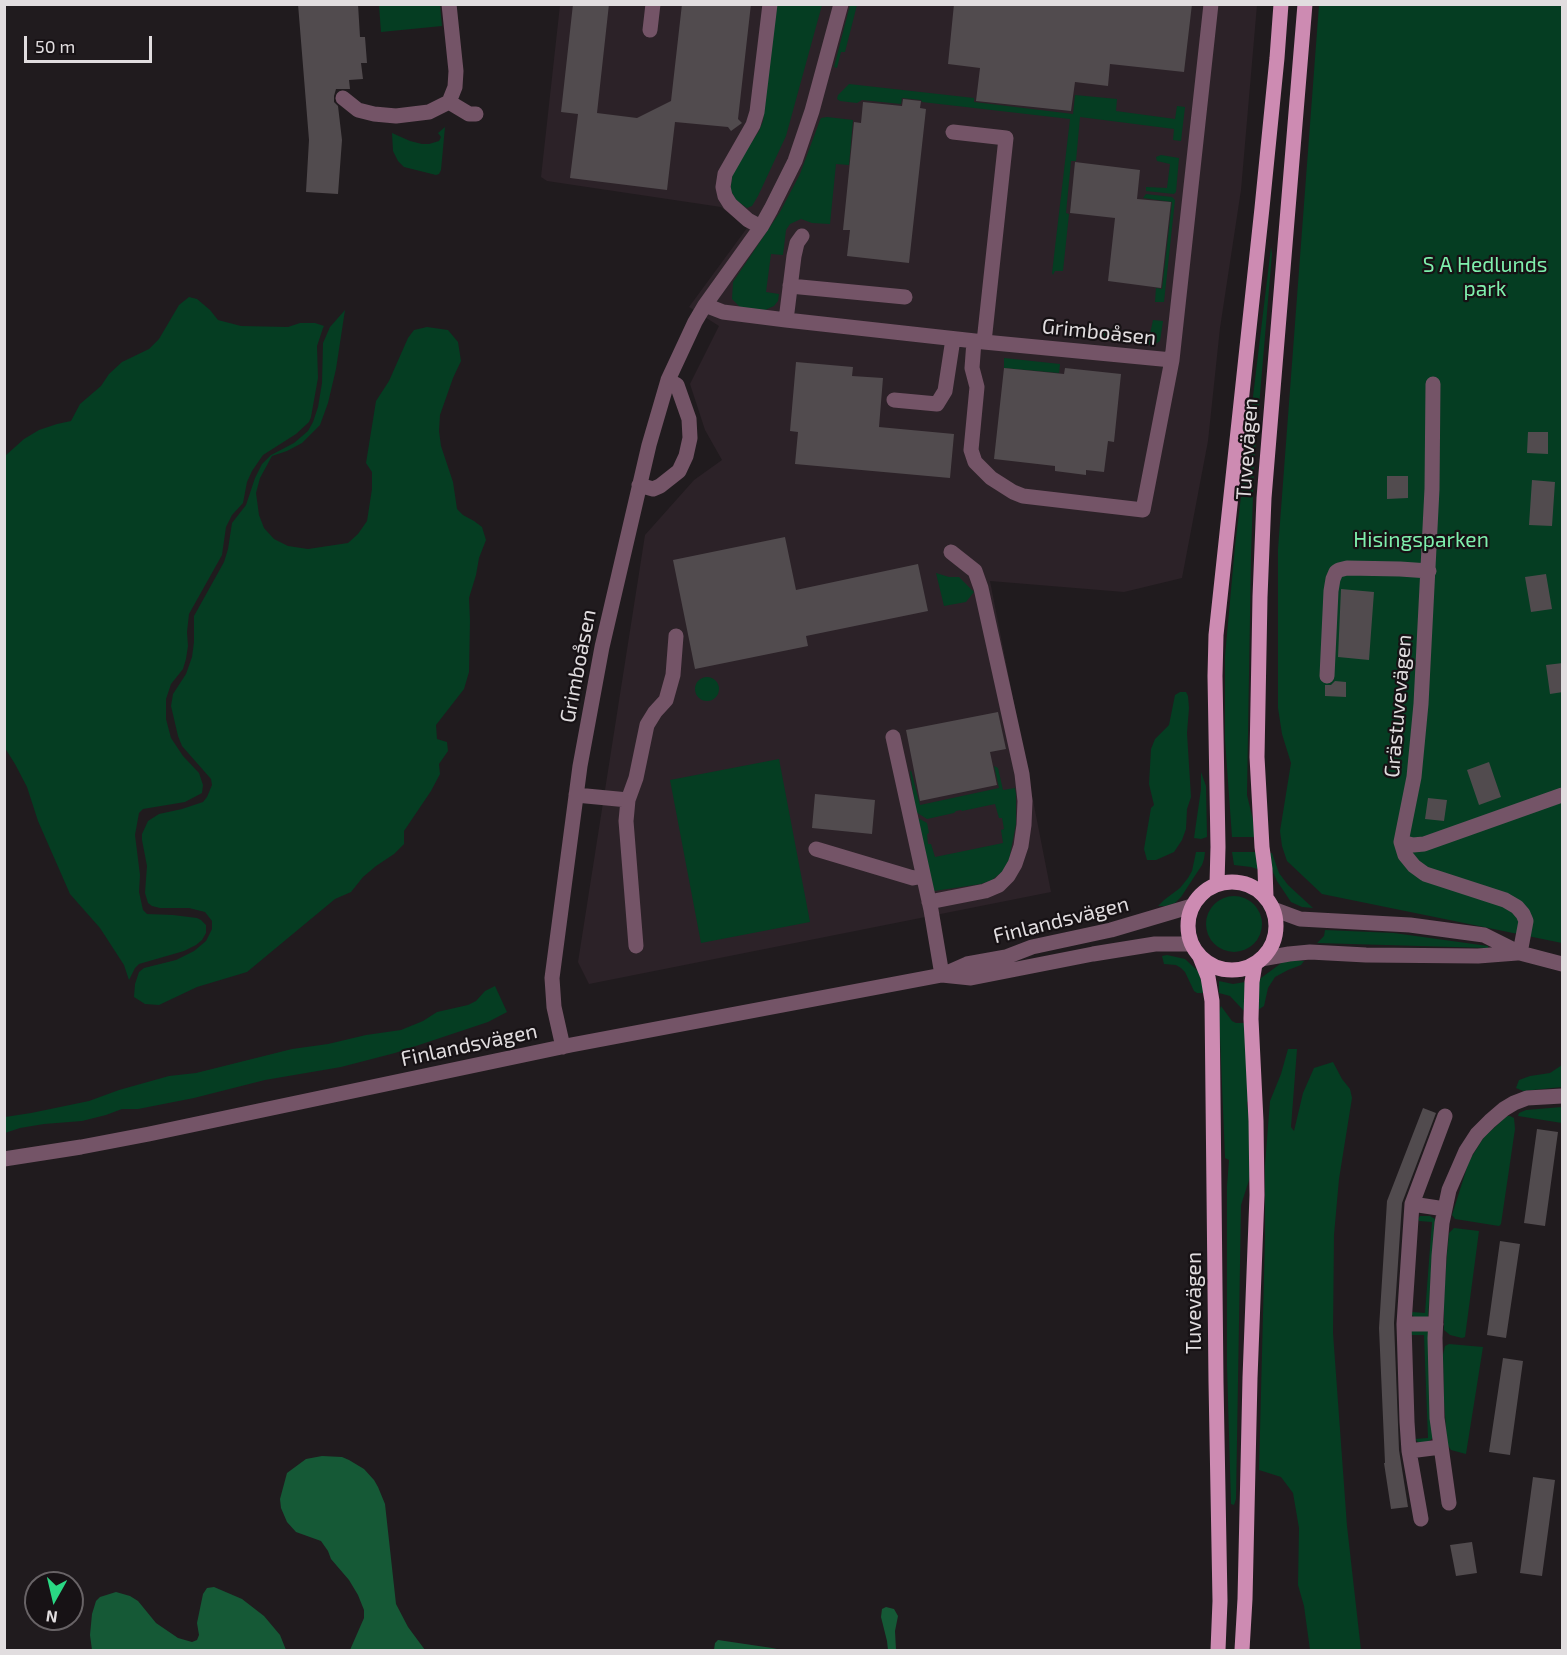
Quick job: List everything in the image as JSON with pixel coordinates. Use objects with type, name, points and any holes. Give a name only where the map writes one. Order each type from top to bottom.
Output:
[{"type":"main road","name":"Tuvevägen","points":[[1217,884],[1216,635],[1262,208],[1281,4]]},
{"type":"main road","name":"Tuvevägen","points":[[1242,1650],[1257,1195],[1251,1019],[1252,982],[1258,961],[1267,952],[1275,936],[1276,927],[1262,847],[1257,757],[1264,498],[1305,4]]},
{"type":"main road","points":[[1191,944],[1187,923],[1192,906],[1205,890],[1230,881],[1244,883],[1256,888],[1270,903]]},
{"type":"main road","name":"Tuvevägen","points":[[1191,944],[1200,957],[1208,977],[1212,1001],[1220,1601],[1218,1650]]},
{"type":"main road","points":[[1200,957],[1223,969],[1239,969],[1258,961]]},
{"type":"street","points":[[343,98],[358,110],[396,116],[429,112],[449,102],[455,87],[456,71],[449,4]]},
{"type":"street","points":[[650,30],[653,4]]},
{"type":"street","points":[[761,227],[748,220],[730,204],[723,186],[725,174],[753,125],[757,112],[770,4]]},
{"type":"street","name":"Grimboåsen","points":[[563,1047],[553,1001],[552,978],[580,766],[602,646],[657,414],[668,380],[705,305],[761,227],[795,161],[803,141],[841,4]]},
{"type":"street","name":"Grimboåsen","points":[[705,305],[723,312],[786,320],[1172,360],[1211,4]]},
{"type":"street","points":[[449,102],[464,112],[476,114]]},
{"type":"street","points":[[953,132],[1006,138],[979,341],[972,368],[977,387],[971,450],[975,462],[992,478],[1023,496],[1143,510],[1172,360]]},
{"type":"street","points":[[786,320],[795,249],[802,236]]},
{"type":"street","points":[[790,285],[905,297]]},
{"type":"street","points":[[894,400],[937,405],[945,391],[953,339]]},
{"type":"street","points":[[639,486],[653,489],[660,486],[679,471],[686,456],[690,438],[689,419],[677,385],[668,380]]},
{"type":"street","name":"Grästuvevägen","points":[[1401,842],[1414,777],[1420,713],[1429,571],[1433,384]]},
{"type":"street","points":[[929,902],[985,891],[999,885],[1015,864],[1024,825],[1025,801],[1022,774],[981,588],[975,571],[951,552]]},
{"type":"street","points":[[1327,676],[1331,591],[1336,572],[1347,568],[1429,571]]},
{"type":"street","points":[[636,946],[626,821],[628,800],[636,778],[647,725],[666,700],[673,675],[676,636]]},
{"type":"street","points":[[893,736],[929,902],[942,975]]},
{"type":"street","points":[[576,795],[628,800]]},
{"type":"street","points":[[1401,842],[1413,845],[1425,844],[1563,795]]},
{"type":"street","points":[[1401,842],[1405,855],[1425,874],[1505,900],[1517,907],[1526,921],[1520,953]]},
{"type":"street","points":[[816,849],[913,878],[923,876]]},
{"type":"street","points":[[1270,903],[1300,919],[1410,925],[1484,935],[1520,953],[1563,964]]},
{"type":"street","name":"Finlandsvägen","points":[[4,1159],[149,1134],[563,1047],[942,975],[967,964],[1006,957],[1032,947],[1111,930],[1192,906]]},
{"type":"street","name":"Finlandsvägen","points":[[942,975],[971,978],[1155,944],[1191,944]]},
{"type":"street","points":[[1258,961],[1310,952],[1467,956],[1520,953]]},
{"type":"street","points":[[1449,1503],[1437,1418],[1436,1324],[1439,1256],[1449,1190],[1466,1151],[1490,1120],[1514,1103],[1527,1098],[1563,1096]]},
{"type":"street","points":[[1421,1519],[1409,1450],[1404,1324],[1412,1204],[1445,1116]]},
{"type":"street","points":[[1412,1204],[1445,1209]]},
{"type":"street","points":[[1404,1324],[1436,1324]]},
{"type":"street","points":[[1409,1450],[1441,1447]]},
{"type":"shaded area","points":[[560,5],[1257,5],[1241,190],[1220,328],[1208,441],[1182,578],[1124,592],[990,581],[1051,892],[589,984],[578,962],[645,535],[694,480],[722,460],[705,430],[690,384],[719,326],[689,307],[747,228],[721,207],[547,181],[541,177]]},
{"type":"shaded area","points":[[322,1456],[342,1457],[349,1460],[364,1469],[378,1487],[385,1504],[396,1604],[408,1627],[425,1650],[350,1650],[364,1618],[364,1610],[358,1595],[349,1580],[331,1559],[321,1541],[296,1532],[287,1522],[281,1508],[280,1499],[287,1473],[306,1459]]},
{"type":"shaded area","points":[[214,1587],[242,1599],[264,1616],[280,1635],[286,1650],[92,1650],[90,1635],[92,1614],[96,1601],[100,1597],[116,1592],[130,1596],[138,1601],[156,1623],[178,1638],[192,1642],[197,1640],[199,1635],[197,1623],[203,1594],[207,1588]]},
{"type":"shaded area","points":[[886,1607],[894,1609],[898,1616],[895,1631],[896,1650],[888,1650],[881,1617],[882,1609]]},
{"type":"shaded area","points":[[718,1640],[782,1650],[714,1650]]},
{"type":"green space","points":[[379,5],[440,5],[442,26],[381,32]]},
{"type":"green space","points":[[777,5],[822,5],[786,136],[758,196],[752,206],[747,208],[736,200],[731,191],[733,171],[763,121]]},
{"type":"green space","points":[[850,5],[857,5],[845,52],[841,52],[837,68],[834,67]]},
{"type":"green space","name":"Hisingsparken","points":[[1319,5],[1562,5],[1562,943],[1322,894],[1287,861],[1282,846],[1280,831],[1291,763],[1282,734],[1278,708],[1278,549]]},
{"type":"green space","points":[[849,84],[974,98],[974,102],[1073,114],[1075,95],[1117,99],[1116,111],[1175,119],[1177,106],[1185,107],[1181,141],[1173,140],[1174,129],[1080,117],[1076,161],[1071,161],[1066,213],[1069,214],[1063,271],[1055,271],[1053,275],[1070,119],[902,98],[901,104],[862,100],[857,103],[840,101],[837,99],[838,95]]},
{"type":"green space","points":[[827,117],[853,120],[849,165],[836,164],[830,224],[812,223],[801,219],[790,224],[786,230],[783,255],[771,254],[766,292],[779,294],[778,301],[774,306],[765,310],[740,307],[732,299],[733,282],[780,212],[800,174],[820,120]]},
{"type":"green space","points":[[445,127],[439,174],[404,167],[398,161],[393,151],[392,133],[410,141],[429,144],[439,141],[441,137],[438,133]]},
{"type":"green space","points":[[1161,155],[1179,158],[1174,194],[1146,191],[1146,187],[1167,188],[1170,164],[1157,161],[1156,157]]},
{"type":"green space","points":[[1146,194],[1172,197],[1175,200],[1164,302],[1155,302],[1156,288],[1162,289],[1172,202],[1143,198]]},
{"type":"green space","points":[[1271,247],[1254,465],[1251,556],[1247,795],[1257,837],[1232,837],[1225,740],[1225,656],[1235,546]]},
{"type":"green space","points":[[189,297],[197,299],[218,320],[241,326],[288,327],[300,323],[315,323],[324,326],[317,346],[318,378],[309,422],[296,434],[263,455],[252,471],[247,482],[243,503],[232,515],[226,527],[222,555],[189,614],[186,659],[183,669],[171,684],[166,699],[166,719],[171,738],[183,756],[199,773],[203,785],[202,793],[185,802],[143,809],[139,813],[135,835],[140,875],[139,892],[143,910],[147,914],[197,918],[206,925],[206,933],[196,945],[184,951],[139,964],[129,980],[124,965],[100,928],[70,894],[38,821],[27,787],[5,748],[5,456],[24,439],[39,430],[71,421],[80,404],[101,386],[109,374],[122,362],[149,349],[159,339],[179,305]]},
{"type":"green space","points":[[345,310],[336,369],[320,425],[302,443],[272,456],[260,478],[256,493],[259,515],[264,528],[274,539],[288,546],[308,549],[348,543],[358,534],[367,521],[372,489],[372,472],[366,463],[376,401],[389,381],[408,338],[414,330],[427,327],[448,330],[458,342],[461,361],[440,415],[441,446],[453,482],[457,509],[482,527],[486,540],[469,598],[469,672],[464,689],[436,725],[437,739],[447,742],[448,751],[439,764],[440,774],[431,791],[404,831],[404,844],[363,877],[351,892],[335,899],[247,972],[197,987],[159,1005],[145,1004],[134,997],[139,972],[144,968],[176,960],[194,951],[206,941],[212,929],[212,921],[205,912],[189,908],[152,906],[148,903],[145,893],[147,866],[142,834],[148,821],[159,814],[203,802],[212,785],[211,779],[182,746],[171,706],[173,694],[186,674],[192,657],[194,616],[224,562],[232,523],[246,505],[262,464],[271,455],[294,443],[308,431],[313,422],[322,383],[323,343],[330,327]]},
{"type":"green space","points":[[1153,320],[1163,321],[1160,341],[1157,343],[1151,345],[1103,340],[1103,328],[1150,334]]},
{"type":"green space","points":[[1004,358],[1060,364],[1059,373],[1004,368]]},
{"type":"green space","points":[[936,573],[959,577],[974,592],[966,602],[944,606]]},
{"type":"green space","points":[[707,677],[716,680],[719,689],[716,698],[707,701],[698,698],[695,689],[698,680]]},
{"type":"green space","points":[[1186,692],[1189,708],[1187,733],[1191,797],[1187,809],[1186,829],[1174,852],[1156,860],[1147,860],[1144,849],[1151,808],[1154,805],[1149,784],[1151,749],[1155,739],[1169,725],[1175,695]]},
{"type":"green space","points":[[779,759],[810,922],[701,943],[670,780]]},
{"type":"green space","points":[[994,766],[998,768],[1003,790],[1015,788],[1016,794],[1016,824],[1009,860],[1002,872],[992,880],[981,884],[934,891],[918,818],[927,823],[928,844],[931,844],[935,857],[1003,843],[1002,818],[999,818],[995,804],[927,819],[916,812],[910,772],[911,770],[920,805],[999,788]]},
{"type":"green space","points":[[1201,772],[1206,786],[1207,837],[1201,839],[1194,838]]},
{"type":"green space","points":[[1196,852],[1205,852],[1202,865],[1181,897],[1175,903],[1158,906],[1180,888],[1188,878]]},
{"type":"green space","points":[[1232,852],[1257,852],[1260,870],[1234,865]]},
{"type":"green space","points":[[1269,853],[1272,853],[1279,873],[1288,885],[1313,908],[1302,907],[1291,902],[1272,870]]},
{"type":"green space","points":[[1228,896],[1240,896],[1250,900],[1258,908],[1262,924],[1258,940],[1250,948],[1240,952],[1228,952],[1218,948],[1210,940],[1206,930],[1206,918],[1210,908],[1218,900]]},
{"type":"green space","points":[[1325,930],[1394,933],[1488,946],[1488,948],[1317,943],[1324,936]]},
{"type":"green space","points":[[1162,956],[1185,959],[1199,972],[1204,993],[1194,991],[1181,968],[1164,964]]},
{"type":"green space","points":[[1288,960],[1304,961],[1301,965],[1275,977],[1268,988],[1264,1006],[1258,1010],[1261,978]]},
{"type":"green space","points":[[1219,981],[1233,984],[1245,982],[1244,1011],[1230,996],[1219,993]]},
{"type":"green space","points":[[495,986],[507,1012],[488,1022],[395,1053],[341,1067],[265,1080],[194,1098],[138,1109],[122,1109],[82,1121],[44,1124],[5,1133],[5,1117],[89,1101],[169,1076],[196,1073],[292,1049],[401,1030],[437,1012],[468,1005]]},
{"type":"green space","points":[[1221,1006],[1232,1021],[1245,1023],[1250,1101],[1247,1105],[1251,1127],[1251,1174],[1241,1205],[1236,1499],[1234,1505],[1231,1504],[1227,1366],[1229,1160],[1225,1158],[1219,1012]]},
{"type":"green space","points":[[1288,1049],[1297,1049],[1291,1127],[1294,1131],[1303,1093],[1314,1068],[1333,1062],[1350,1089],[1352,1098],[1339,1179],[1334,1235],[1333,1333],[1347,1526],[1361,1650],[1310,1650],[1304,1606],[1298,1585],[1299,1528],[1293,1493],[1281,1477],[1259,1470],[1265,1165],[1270,1101]]},
{"type":"green space","points":[[1562,1065],[1562,1087],[1523,1091],[1516,1088],[1519,1080],[1550,1073]]},
{"type":"green space","points":[[1562,1107],[1562,1123],[1518,1116],[1526,1110]]},
{"type":"green space","points":[[1507,1116],[1514,1118],[1515,1129],[1501,1224],[1499,1226],[1455,1219],[1452,1215],[1469,1161],[1484,1137]]},
{"type":"green space","points":[[1420,1216],[1430,1216],[1435,1219],[1428,1317],[1412,1315],[1412,1312],[1425,1313],[1432,1222],[1419,1221]]},
{"type":"green space","points":[[1454,1228],[1479,1231],[1465,1337],[1462,1338],[1450,1335],[1444,1330],[1449,1233]]},
{"type":"green space","points":[[1426,1330],[1428,1332],[1433,1438],[1428,1442],[1418,1442],[1415,1439],[1428,1438],[1424,1335],[1410,1335],[1411,1331]]},
{"type":"green space","points":[[1449,1344],[1483,1347],[1466,1454],[1451,1450],[1447,1444],[1443,1355],[1445,1346]]},
{"type":"building","points":[[298,4],[358,4],[360,37],[365,37],[367,63],[361,63],[363,79],[349,80],[350,89],[336,89],[334,96],[334,102],[338,106],[342,140],[338,194],[306,192],[309,140]]},
{"type":"building","points":[[573,4],[609,4],[597,113],[637,118],[671,101],[682,4],[751,4],[738,119],[742,123],[731,131],[728,127],[675,122],[667,190],[570,178],[578,114],[561,112]]},
{"type":"building","points":[[954,4],[1192,4],[1184,72],[1110,64],[1108,86],[1075,82],[1071,111],[976,101],[980,68],[948,64]]},
{"type":"building","points":[[903,99],[921,101],[920,108],[926,109],[909,263],[847,256],[850,230],[843,230],[854,122],[861,123],[863,102],[902,106]]},
{"type":"building","points":[[1075,162],[1140,170],[1137,199],[1171,202],[1161,288],[1108,281],[1115,218],[1070,213]]},
{"type":"building","points":[[796,362],[853,367],[852,376],[883,378],[879,427],[954,434],[950,478],[795,464],[798,432],[790,431]]},
{"type":"building","points":[[1004,368],[1064,374],[1065,368],[1121,374],[1114,442],[1108,441],[1104,472],[1086,470],[1086,475],[1055,471],[1055,466],[994,459]]},
{"type":"building","points":[[1528,432],[1548,432],[1548,454],[1527,453]]},
{"type":"building","points":[[1387,476],[1408,476],[1408,498],[1387,499]]},
{"type":"building","points":[[1532,480],[1555,482],[1552,526],[1529,525]]},
{"type":"building","points":[[785,537],[796,590],[918,564],[928,611],[806,636],[808,646],[695,669],[673,560]]},
{"type":"building","points":[[1546,574],[1552,609],[1531,612],[1525,577]]},
{"type":"building","points":[[1341,589],[1374,592],[1369,660],[1338,657]]},
{"type":"building","points":[[1563,663],[1563,692],[1550,694],[1546,665]]},
{"type":"building","points":[[1335,681],[1346,682],[1346,697],[1325,696],[1325,685],[1331,685]]},
{"type":"building","points":[[998,712],[1006,749],[990,752],[997,785],[920,801],[906,730]]},
{"type":"building","points":[[1489,762],[1501,797],[1479,805],[1467,770]]},
{"type":"building","points":[[815,794],[875,800],[872,834],[812,828]]},
{"type":"building","points":[[1428,798],[1447,800],[1444,821],[1425,819]]},
{"type":"building","points":[[1423,1108],[1436,1113],[1402,1203],[1394,1323],[1399,1450],[1408,1507],[1391,1509],[1384,1463],[1379,1328],[1387,1201]]},
{"type":"building","points":[[1537,1129],[1558,1132],[1545,1226],[1524,1223]]},
{"type":"building","points":[[1500,1241],[1520,1244],[1506,1338],[1487,1335]]},
{"type":"building","points":[[1503,1358],[1523,1361],[1510,1455],[1489,1452]]},
{"type":"building","points":[[1533,1477],[1555,1480],[1542,1576],[1520,1573]]},
{"type":"building","points":[[1472,1542],[1477,1573],[1456,1576],[1450,1545]]},
{"type":"park label","name":"S A Hedlunds park","points":[[1485,277]]}]
